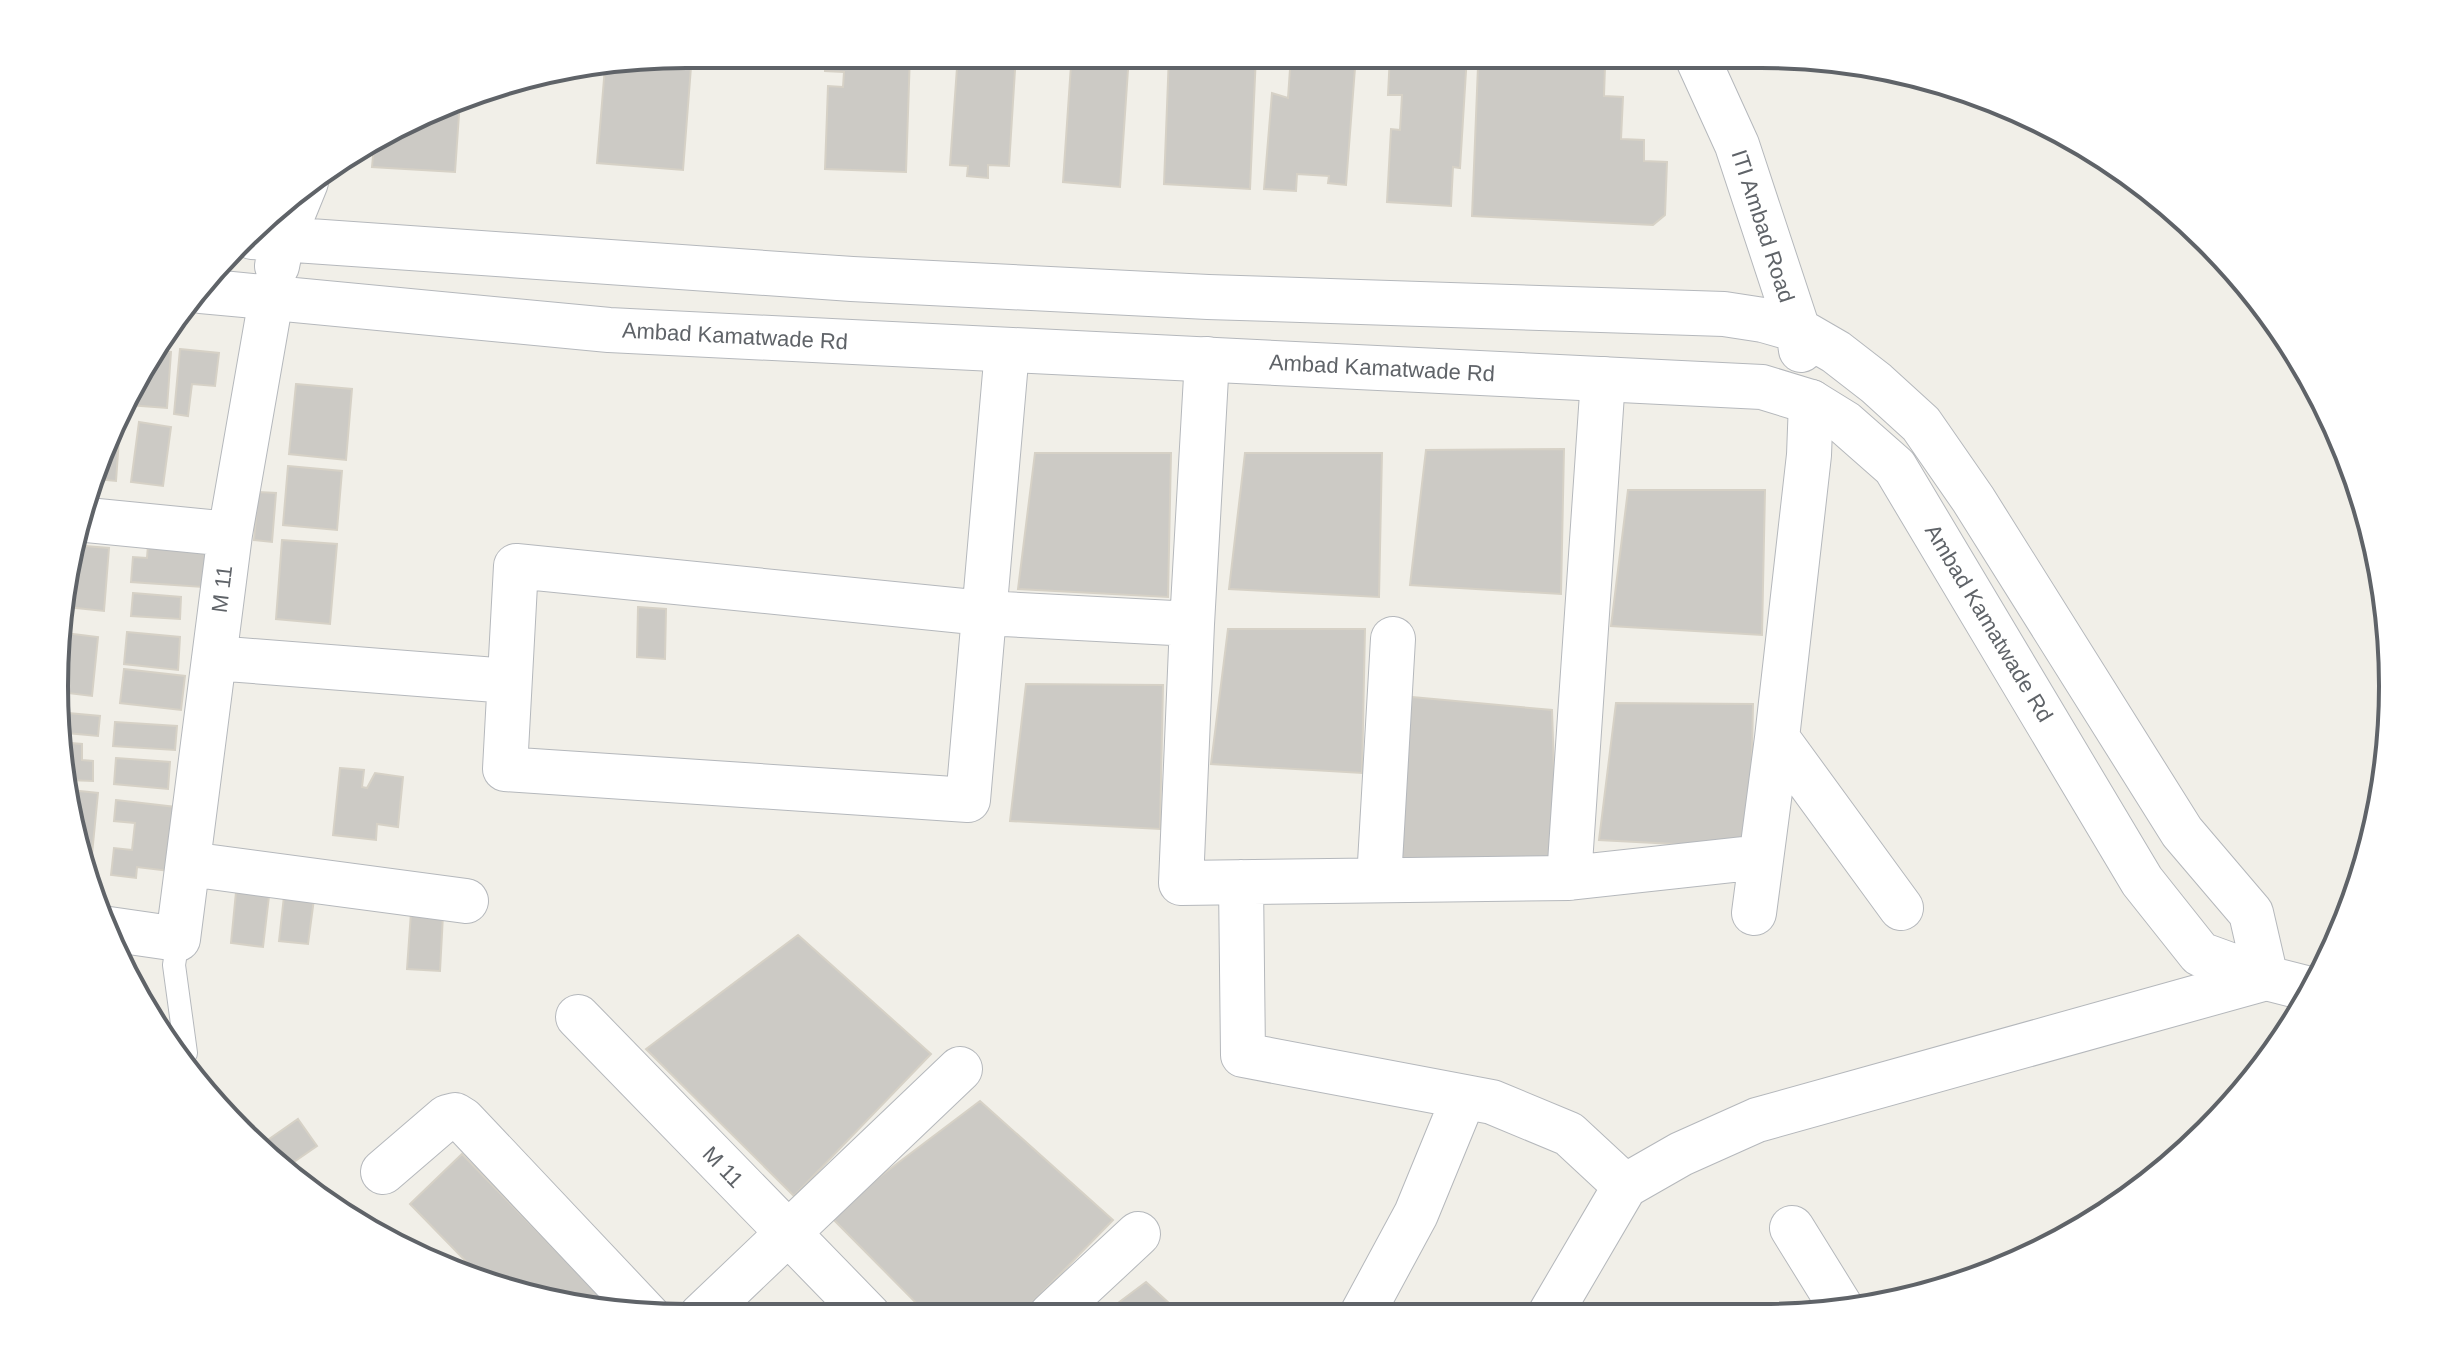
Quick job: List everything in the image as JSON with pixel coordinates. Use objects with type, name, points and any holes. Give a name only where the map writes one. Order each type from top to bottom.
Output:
[{"type":"street","name":"ITI Ambad Road","points":[[1702,68],[1737,145],[1798,330],[1811,402],[1809,455],[1754,913]]},
{"type":"street","name":"M 11","points":[[178,939],[230,534],[271,299],[267,239],[280,220]]},
{"type":"street","points":[[267,239],[852,279],[1208,297],[1724,314],[1798,330],[1836,352],[1876,383],[1921,424],[1982,512],[2182,832],[2251,913],[2266,978],[1757,1120],[1681,1154],[1625,1186],[1556,1304]]},
{"type":"street","name":"Ambad Kamatwade Rd","points":[[210,292],[609,330],[1762,387],[1811,402],[1845,423],[1895,467],[2142,881],[2200,954],[2266,978],[2300,987]]},
{"type":"street","points":[[1007,350],[983,613],[968,800],[505,769],[516,566],[983,613],[1192,624]]},
{"type":"street","points":[[1207,359],[1181,883],[1569,878],[1761,857]]},
{"type":"street","points":[[1569,878],[1603,379]]},
{"type":"street","points":[[1907,487],[1946,461]]},
{"type":"street","points":[[91,520],[230,534]]},
{"type":"street","points":[[1379,880],[1393,639]]},
{"type":"street","points":[[214,658],[509,681]]},
{"type":"street","points":[[1777,738],[1901,908]]},
{"type":"street","points":[[189,864],[466,901]]},
{"type":"street","points":[[1241,882],[1243,1055],[1492,1102],[1569,1134],[1625,1186]]},
{"type":"street","points":[[119,930],[178,939]]},
{"type":"street","name":"M 11","points":[[578,1017],[857,1304]]},
{"type":"street","points":[[714,1304],[960,1069]]},
{"type":"street","points":[[1367,1304],[1416,1214],[1464,1097]]},
{"type":"street","points":[[383,1172],[447,1117],[455,1115],[635,1302]]},
{"type":"street","points":[[1792,1228],[1836,1300]]},
{"type":"street","points":[[1063,1304],[1138,1234]]},
{"type":"lane","points":[[178,939],[174,965],[185,1047]]},
{"type":"building","points":[[691,68],[683,170],[597,163],[604,73]]},
{"type":"building","points":[[825,68],[910,68],[906,172],[825,169],[828,86],[843,87],[844,72],[825,71]]},
{"type":"building","points":[[957,68],[1015,68],[1009,166],[988,165],[988,178],[967,176],[968,166],[950,165]]},
{"type":"building","points":[[1071,68],[1128,68],[1120,187],[1063,182]]},
{"type":"building","points":[[1168,68],[1255,68],[1250,189],[1164,184]]},
{"type":"building","points":[[1290,68],[1355,68],[1346,185],[1328,183],[1329,176],[1297,174],[1296,191],[1264,189],[1272,93],[1288,98]]},
{"type":"building","points":[[1389,68],[1466,68],[1460,168],[1453,167],[1451,206],[1387,202],[1391,129],[1400,130],[1402,95],[1388,95]]},
{"type":"building","points":[[1478,68],[1605,68],[1604,96],[1623,97],[1621,139],[1644,140],[1644,161],[1667,162],[1665,215],[1653,225],[1472,216]]},
{"type":"building","points":[[459,112],[455,172],[372,167],[373,153]]},
{"type":"building","points":[[180,349],[219,353],[215,386],[192,384],[188,416],[174,414]]},
{"type":"building","points":[[167,352],[171,352],[167,408],[136,406]]},
{"type":"building","points":[[296,384],[352,389],[346,460],[289,454]]},
{"type":"building","points":[[139,422],[171,427],[163,486],[131,482]]},
{"type":"building","points":[[119,442],[116,481],[104,480]]},
{"type":"building","points":[[1564,449],[1561,594],[1410,585],[1426,450]]},
{"type":"building","points":[[1035,453],[1171,453],[1168,597],[1018,589]]},
{"type":"building","points":[[1245,453],[1382,453],[1379,597],[1229,589]]},
{"type":"building","points":[[288,466],[342,471],[337,530],[283,525]]},
{"type":"building","points":[[1628,490],[1765,490],[1762,635],[1611,626]]},
{"type":"building","points":[[258,492],[276,493],[272,542],[254,540]]},
{"type":"building","points":[[282,540],[337,544],[330,624],[276,619]]},
{"type":"building","points":[[148,545],[207,550],[203,587],[131,582],[133,557],[147,558]]},
{"type":"building","points":[[84,546],[109,548],[104,611],[73,608]]},
{"type":"building","points":[[133,593],[181,597],[180,619],[131,616]]},
{"type":"building","points":[[638,607],[666,609],[665,659],[637,657]]},
{"type":"building","points":[[1228,629],[1365,629],[1362,773],[1211,764]]},
{"type":"building","points":[[127,632],[180,637],[178,670],[124,664]]},
{"type":"building","points":[[70,634],[98,637],[92,696],[68,693]]},
{"type":"building","points":[[124,669],[185,676],[181,710],[120,703]]},
{"type":"building","points":[[1026,684],[1163,685],[1160,829],[1010,821]]},
{"type":"building","points":[[1412,697],[1552,710],[1557,861],[1395,865]]},
{"type":"building","points":[[1616,703],[1753,704],[1750,848],[1599,840]]},
{"type":"building","points":[[69,713],[100,716],[98,736],[70,733]]},
{"type":"building","points":[[115,722],[177,726],[175,750],[113,746]]},
{"type":"building","points":[[71,743],[82,744],[82,760],[93,761],[93,781],[75,780]]},
{"type":"building","points":[[116,758],[170,762],[168,789],[114,784]]},
{"type":"building","points":[[340,768],[364,770],[362,787],[367,788],[375,773],[403,777],[398,827],[377,824],[376,840],[333,835]]},
{"type":"building","points":[[77,791],[98,793],[92,855]]},
{"type":"building","points":[[116,800],[184,808],[177,872],[137,867],[136,878],[111,875],[114,848],[132,850],[135,823],[114,821]]},
{"type":"building","points":[[236,892],[269,896],[263,947],[231,943]]},
{"type":"building","points":[[284,896],[314,899],[308,944],[279,941]]},
{"type":"building","points":[[411,912],[443,915],[440,971],[407,969]]},
{"type":"building","points":[[798,935],[931,1054],[794,1196],[646,1049]]},
{"type":"building","points":[[980,1101],[1113,1220],[1031,1304],[917,1304],[829,1215]]},
{"type":"building","points":[[298,1119],[317,1146],[293,1162],[267,1140]]},
{"type":"building","points":[[462,1154],[601,1297],[526,1283],[469,1264],[410,1204]]},
{"type":"building","points":[[1146,1282],[1170,1304],[1117,1304]]}]
